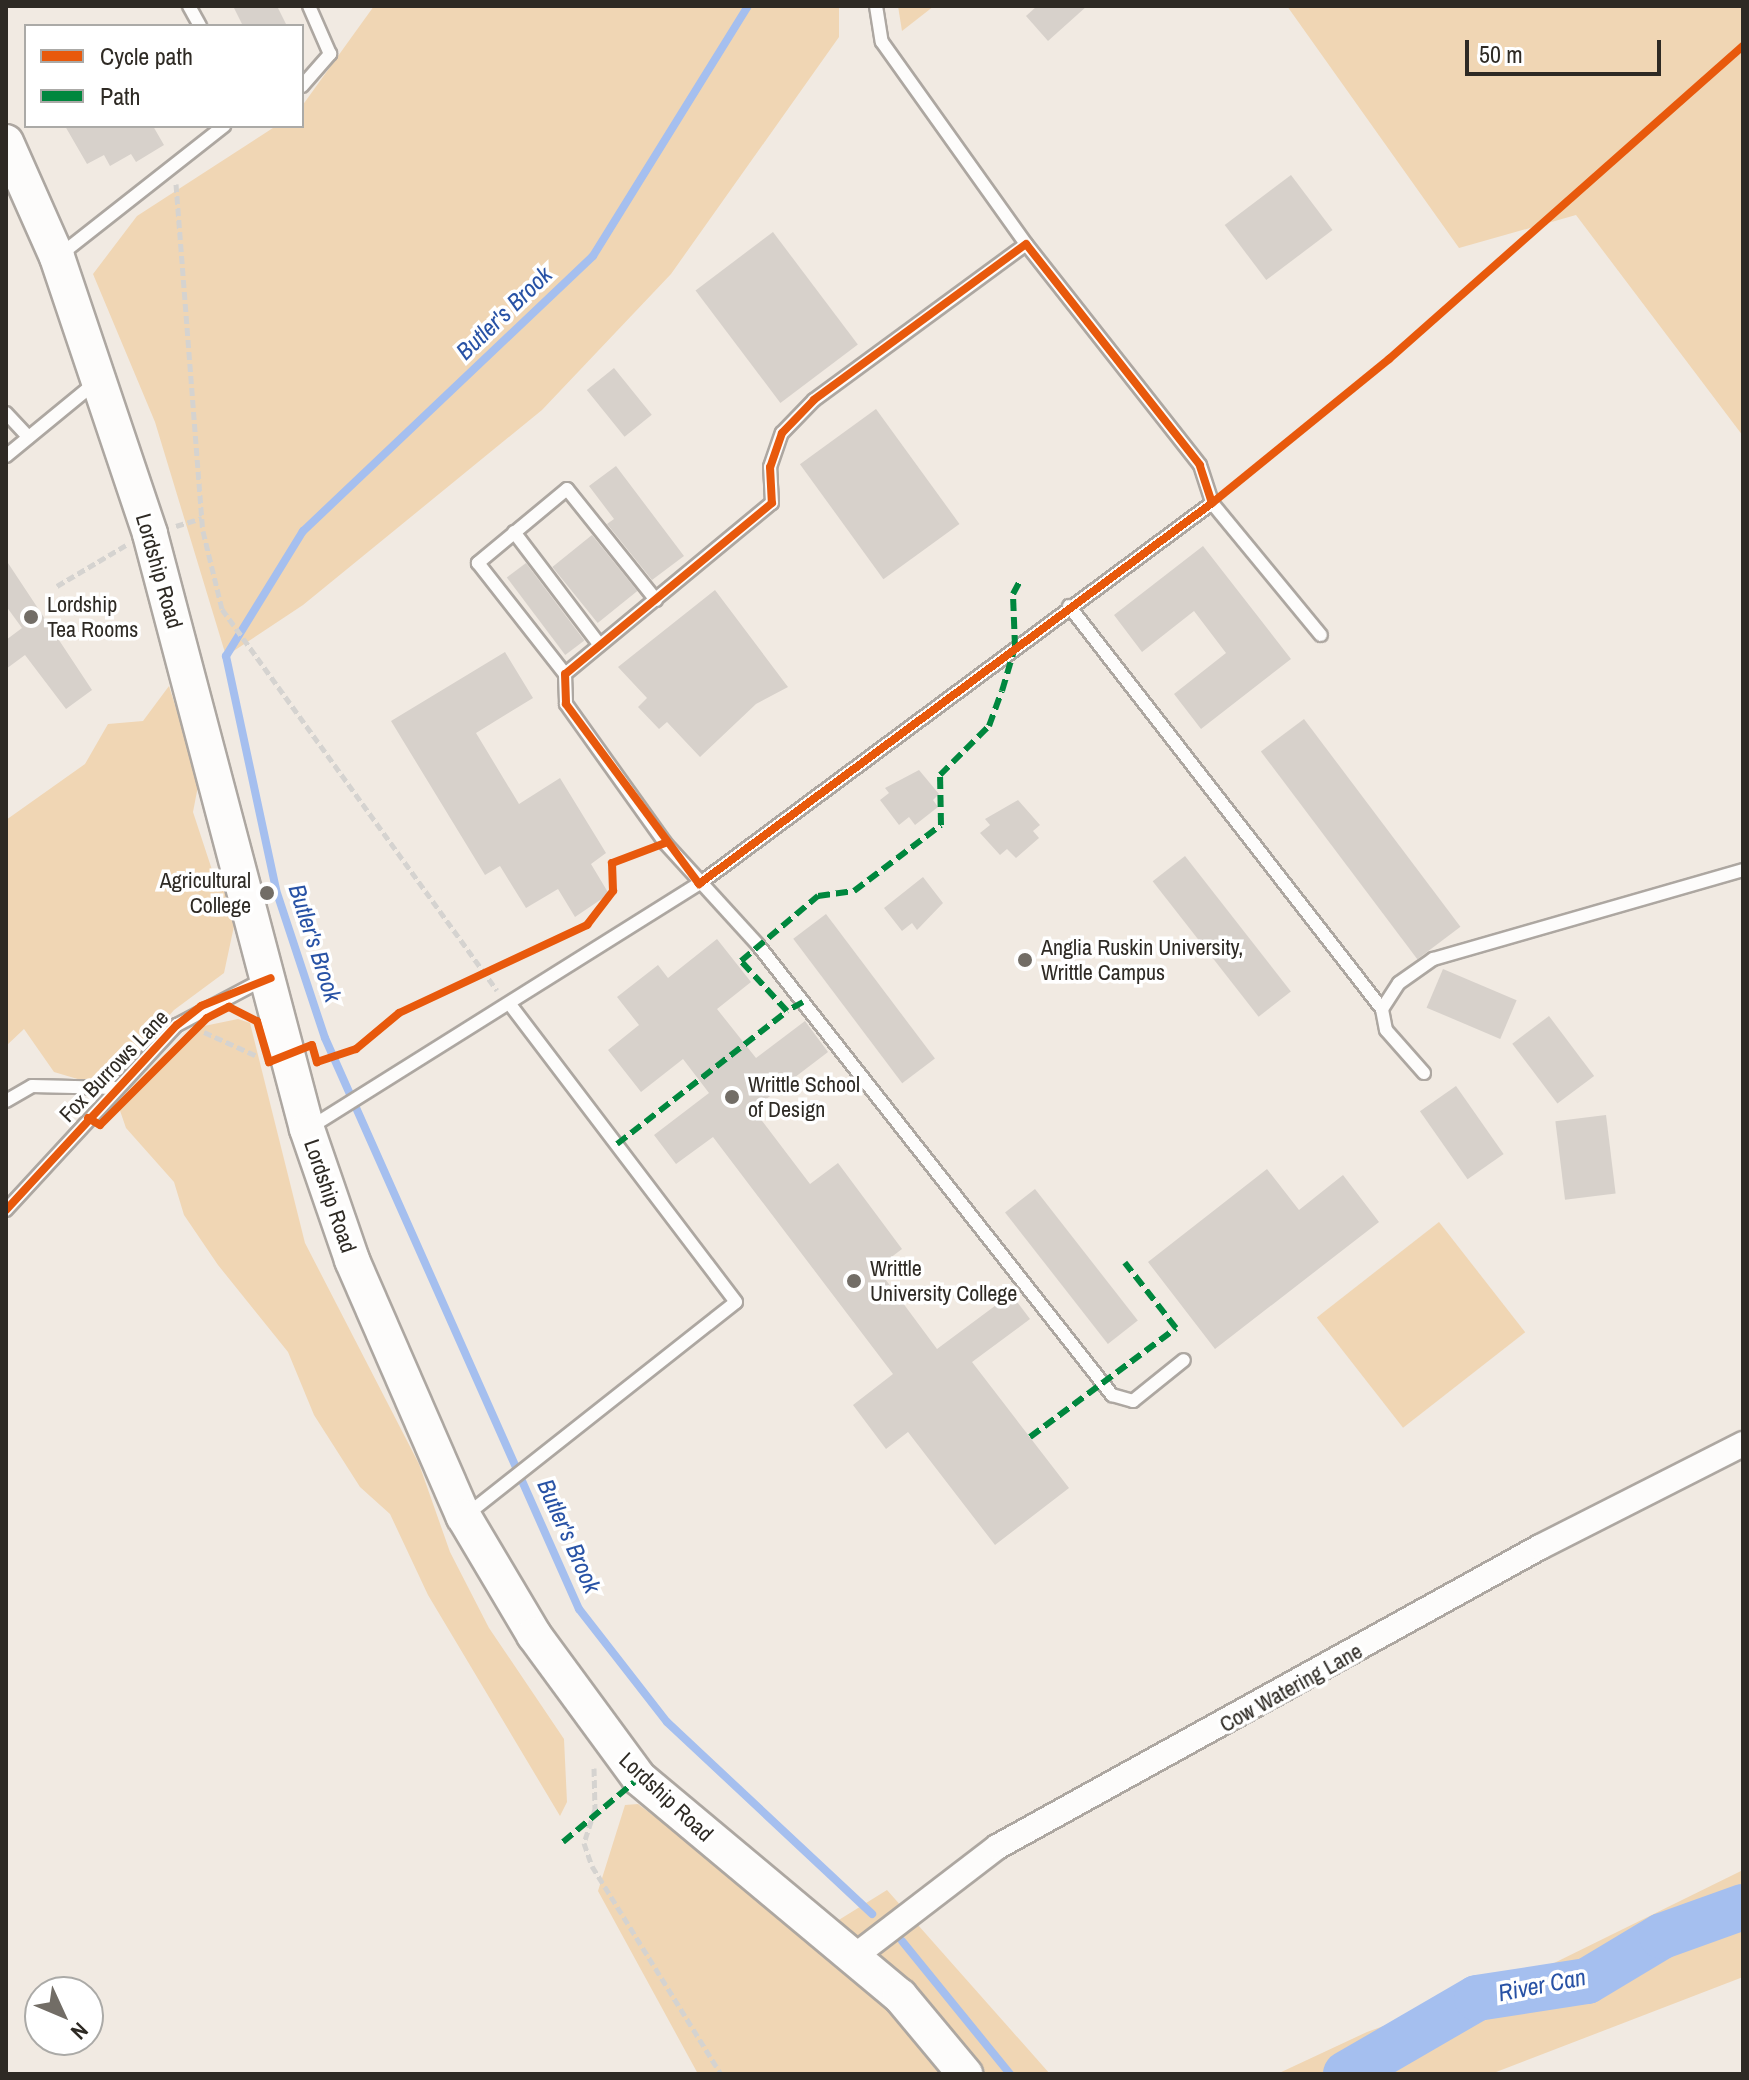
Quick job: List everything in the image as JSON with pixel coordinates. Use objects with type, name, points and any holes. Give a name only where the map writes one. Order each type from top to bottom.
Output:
[{"type":"street","name":"Lordship Road","points":[[6,142],[57,257],[150,534],[271,978],[307,1129],[352,1260],[464,1517],[597,1728],[639,1778],[900,1996],[965,2074]]},
{"type":"street","name":"Cow Watering Lane","points":[[855,1956],[997,1847],[1540,1547],[1743,1444]]},
{"type":"lane","points":[[189,6],[199,24]]},
{"type":"lane","points":[[304,84],[330,54],[309,6]]},
{"type":"lane","points":[[876,6],[882,42],[1026,244],[1200,465],[1212,503],[1321,635]]},
{"type":"lane","points":[[57,257],[222,128]]},
{"type":"lane","points":[[565,674],[772,503],[770,467],[782,433],[814,400],[1026,244]]},
{"type":"lane","points":[[6,456],[98,382]]},
{"type":"lane","points":[[6,413],[28,437]]},
{"type":"lane","points":[[656,600],[567,489],[478,563],[565,674],[566,704],[699,884],[758,945],[1112,1395],[1133,1401],[1184,1360]]},
{"type":"lane","points":[[307,1129],[512,1007],[699,884],[1069,606],[1212,503]]},
{"type":"lane","points":[[514,532],[599,644]]},
{"type":"lane","points":[[1069,606],[1382,1009],[1386,1030],[1424,1073]]},
{"type":"lane","points":[[1382,1009],[1399,983],[1433,959],[1743,870]]},
{"type":"lane","name":"Fox Burrows Lane","points":[[6,1210],[116,1088],[201,1006],[271,978]]},
{"type":"lane","points":[[464,1517],[736,1302],[512,1007]]},
{"type":"lane","points":[[6,1101],[32,1086],[116,1088]]},
{"type":"path","points":[[175,167],[203,531],[222,609],[483,974],[512,1007]]},
{"type":"path","points":[[469,981],[496,969]]},
{"type":"path","points":[[186,1039],[207,1018]]},
{"type":"path","points":[[197,1028],[269,1062]]},
{"type":"path","points":[[265,1048],[269,1062]]},
{"type":"path","points":[[597,1728],[588,1855],[721,2074]]},
{"type":"shaded area","points":[[374,6],[839,6],[839,37],[671,274],[542,410],[303,605],[226,656],[155,422],[93,274],[137,216],[273,128],[304,128],[304,103]]},
{"type":"shaded area","points":[[898,6],[934,6],[902,31]]},
{"type":"shaded area","points":[[1287,6],[1743,6],[1743,436],[1576,215],[1459,248]]},
{"type":"shaded area","points":[[169,686],[199,781],[193,812],[214,876],[237,912],[224,973],[174,1010],[133,1057],[91,1083],[54,1072],[24,1029],[6,1046],[6,820],[85,764],[108,724],[143,721]]},
{"type":"shaded area","points":[[238,1019],[250,1023],[305,1243],[419,1464],[450,1552],[489,1628],[564,1739],[567,1802],[560,1816],[428,1595],[390,1514],[360,1487],[314,1415],[288,1352],[218,1265],[184,1215],[174,1182],[126,1128],[117,1102],[165,1054],[204,1026]]},
{"type":"shaded area","points":[[1439,1222],[1525,1332],[1403,1428],[1317,1317]]},
{"type":"shaded area","points":[[638,1804],[813,1936],[887,1890],[1050,2074],[698,2074],[598,1891],[625,1805]]},
{"type":"shaded area","points":[[1743,1870],[1743,1977],[1491,2074],[1277,2074],[1367,2032],[1546,1967]]},
{"type":"building","points":[[233,6],[277,6],[286,24],[242,24]]},
{"type":"building","points":[[1037,6],[1087,6],[1048,41],[1026,16]]},
{"type":"building","points":[[66,128],[154,128],[164,145],[136,162],[131,154],[110,166],[104,155],[87,164]]},
{"type":"building","points":[[1291,175],[1333,230],[1266,280],[1225,225]]},
{"type":"building","points":[[773,232],[858,345],[780,403],[696,290]]},
{"type":"building","points":[[614,368],[652,415],[625,437],[587,390]]},
{"type":"building","points":[[876,409],[959,524],[883,579],[800,464]]},
{"type":"building","points":[[616,466],[684,556],[652,580],[607,524],[614,519],[589,486]]},
{"type":"building","points":[[592,535],[637,591],[598,623],[552,567]]},
{"type":"building","points":[[1203,546],[1291,659],[1201,729],[1174,694],[1226,653],[1194,611],[1142,652],[1114,615]]},
{"type":"building","points":[[6,560],[92,690],[66,709],[25,655],[6,669],[6,640],[22,628],[6,606]]},
{"type":"building","points":[[526,563],[584,640],[565,655],[507,577]]},
{"type":"building","points":[[715,590],[788,687],[756,704],[700,757],[667,722],[659,729],[638,707],[647,698],[618,667]]},
{"type":"building","points":[[505,652],[533,698],[476,733],[519,804],[560,778],[606,853],[591,864],[609,894],[575,917],[558,889],[526,908],[500,866],[485,875],[391,721]]},
{"type":"building","points":[[1304,719],[1460,927],[1417,959],[1261,751]]},
{"type":"building","points":[[919,770],[939,794],[933,800],[938,807],[915,825],[909,817],[899,825],[880,800],[889,793],[885,788]]},
{"type":"building","points":[[1018,800],[1040,825],[1033,831],[1039,838],[1016,858],[1007,849],[1000,855],[980,833],[990,825],[985,819]]},
{"type":"building","points":[[1185,856],[1291,992],[1259,1017],[1153,881]]},
{"type":"building","points":[[923,877],[943,903],[917,930],[912,923],[902,931],[884,908]]},
{"type":"building","points":[[826,914],[935,1059],[902,1083],[793,939]]},
{"type":"building","name":"Writtle University College","points":[[717,939],[751,982],[717,1009],[756,1058],[805,1021],[828,1052],[753,1109],[810,1184],[838,1163],[902,1249],[877,1268],[937,1349],[1011,1294],[1030,1319],[972,1362],[1069,1488],[995,1545],[908,1432],[886,1449],[853,1405],[893,1374],[713,1137],[676,1164],[654,1135],[709,1093],[683,1059],[641,1092],[608,1050],[639,1025],[617,997],[658,965],[668,978]]},
{"type":"building","points":[[1443,969],[1517,1000],[1500,1039],[1427,1008]]},
{"type":"building","points":[[1549,1016],[1594,1076],[1557,1104],[1512,1044]]},
{"type":"building","points":[[1456,1086],[1504,1154],[1468,1179],[1420,1111]]},
{"type":"building","points":[[1606,1115],[1616,1193],[1565,1200],[1555,1121]]},
{"type":"building","points":[[1267,1169],[1299,1210],[1343,1175],[1379,1222],[1215,1349],[1148,1262]]},
{"type":"building","points":[[1035,1189],[1138,1321],[1108,1344],[1005,1212]]},
{"type":"waterway","name":"Butler's Brook","points":[[748,6],[593,256],[303,531],[226,656],[276,890],[325,1038],[579,1609],[667,1722],[872,1914]]},
{"type":"waterway","name":"River Can","points":[[1346,2074],[1477,1998],[1587,1981],[1662,1936],[1743,1907]]},
{"type":"waterway","name":"Butler's Brook","points":[[902,1941],[1010,2074]]},
{"type":"marked path","points":[[803,1002],[787,1011],[741,961],[818,896],[854,891],[941,825],[940,775],[989,726],[1002,691],[1015,647],[1013,594],[1020,581]]},
{"type":"marked path","points":[[617,1144],[787,1011]]},
{"type":"marked path","points":[[1030,1437],[1176,1328],[1125,1263]]},
{"type":"marked path","points":[[563,1842],[639,1778]]},
{"type":"cycle path","points":[[1212,503],[1200,465],[1026,244],[814,400],[782,433],[770,467],[772,503],[565,674],[566,704],[699,884],[1212,503],[1389,359],[1743,46]]},
{"type":"cycle path","points":[[88,1118],[100,1125],[207,1018],[229,1007],[257,1021],[269,1062],[312,1045],[317,1062],[356,1049],[399,1013],[587,925],[613,891],[612,863],[665,843]]},
{"type":"cycle path","points":[[6,1210],[177,1025],[201,1006],[271,978]]},
{"type":"place","name":"Lordship Tea Rooms","points":[[31,617]]},
{"type":"place","name":"Agricultural College","points":[[267,893]]},
{"type":"place","name":"Anglia Ruskin University, Writtle Campus","points":[[1025,960]]},
{"type":"place","name":"Writtle School of Design","points":[[732,1097]]},
{"type":"place","name":"Writtle University College","points":[[854,1281]]}]
